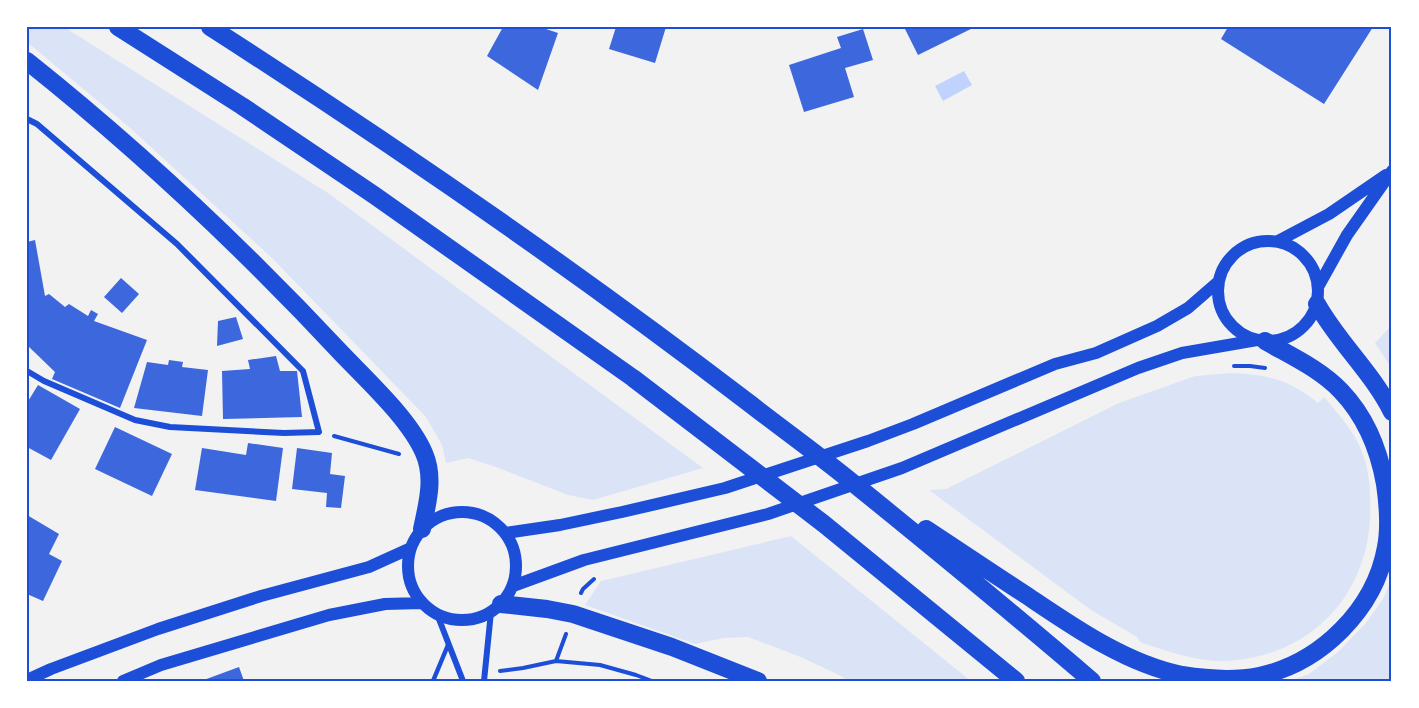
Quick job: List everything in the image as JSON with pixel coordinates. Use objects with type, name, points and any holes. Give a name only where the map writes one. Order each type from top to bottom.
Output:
[{"type":"highway","points":[[118,27],[242,106],[413,222],[633,378],[824,524],[1016,681]]},
{"type":"highway","points":[[210,27],[415,162],[568,268],[859,488],[1108,647],[1129,657],[1180,674],[1223,679],[1260,676],[1293,664],[1324,646],[1352,619],[1374,586],[1386,547],[1388,500],[1382,466],[1363,421],[1350,402],[1328,379],[1261,340]]},
{"type":"highway","points":[[27,61],[197,208],[295,303],[403,420],[424,453],[428,467],[430,481],[428,502],[422,529]]},
{"type":"highway","points":[[1317,295],[1332,329],[1383,394],[1392,412]]},
{"type":"highway","points":[[882,503],[1092,681]]},
{"type":"highway","points":[[496,608],[547,609],[573,614],[672,647],[758,681]]},
{"type":"main road","points":[[1278,241],[1329,214],[1392,171]]},
{"type":"main road","points":[[513,586],[584,560],[768,514],[902,468],[1162,359],[1182,353],[1261,340],[1283,339],[1292,335],[1308,321],[1313,313],[1317,295],[1347,235],[1392,171]]},
{"type":"main road","points":[[1261,340],[1239,332],[1226,318],[1219,301],[1218,282],[1232,255],[1258,241],[1278,241],[1288,244],[1306,257],[1316,276],[1317,295]]},
{"type":"main road","points":[[506,533],[581,520],[725,488],[868,441],[1055,364],[1096,353],[1157,326],[1188,308],[1218,282]]},
{"type":"main road","points":[[458,512],[472,512],[496,523],[506,533],[513,545],[516,573],[513,586],[496,608],[478,618],[450,620],[436,614],[422,603],[413,591],[407,563],[411,548],[422,529],[432,521],[458,512]]},
{"type":"main road","points":[[27,680],[158,629],[261,596],[369,567],[411,548]]},
{"type":"main road","points":[[123,681],[161,665],[329,615],[386,604],[422,603]]},
{"type":"street","points":[[27,119],[37,124],[177,244],[303,371],[319,432],[284,433],[170,427],[135,420],[44,381],[27,371]]},
{"type":"street","points":[[484,681],[496,608]]},
{"type":"street","points":[[436,614],[463,681]]},
{"type":"lane","points":[[433,681],[448,645]]},
{"type":"path","points":[[319,432],[401,455]]},
{"type":"path","points":[[578,601],[583,589],[596,578]]},
{"type":"path","points":[[556,661],[567,631]]},
{"type":"path","points":[[485,672],[523,668],[556,661],[600,665],[652,681]]},
{"type":"shaded area","points":[[27,27],[64,27],[328,193],[703,468],[593,500],[568,495],[468,458],[446,463],[442,445],[426,417],[272,258],[129,127],[27,42]]},
{"type":"shaded area","points":[[1389,328],[1392,334],[1392,369],[1375,343]]},
{"type":"shaded area","points":[[1232,373],[1275,379],[1291,385],[1318,403],[1324,397],[1352,433],[1367,467],[1370,493],[1369,530],[1363,560],[1351,587],[1335,610],[1314,630],[1289,645],[1260,656],[1217,661],[1183,656],[1140,642],[1137,637],[1091,610],[929,490],[946,489],[1119,403],[1195,376]]},
{"type":"shaded area","points":[[791,536],[971,681],[847,681],[803,658],[748,637],[724,638],[695,644],[585,605],[601,581]]},
{"type":"shaded area","points":[[1392,578],[1392,681],[1290,681],[1309,674],[1338,652],[1365,624],[1383,599]]},
{"type":"water","points":[[964,71],[972,85],[943,101],[935,86]]},
{"type":"building","points":[[503,27],[546,29],[558,33],[538,90],[487,56]]},
{"type":"building","points":[[616,27],[666,27],[655,63],[609,49]]},
{"type":"building","points":[[904,27],[975,27],[918,55]]},
{"type":"building","points":[[1228,27],[1373,27],[1324,104],[1221,39]]},
{"type":"building","points":[[863,29],[873,60],[845,68],[854,97],[804,112],[789,65],[841,48],[837,37]]},
{"type":"building","points":[[35,240],[45,296],[49,294],[65,307],[69,304],[88,316],[91,310],[98,314],[94,321],[147,340],[120,408],[52,379],[55,372],[27,345],[27,242]]},
{"type":"building","points":[[121,278],[139,294],[122,313],[104,297]]},
{"type":"building","points":[[236,317],[243,339],[217,346],[218,321]]},
{"type":"building","points":[[276,356],[280,371],[297,371],[302,417],[223,419],[222,371],[250,369],[248,360]]},
{"type":"building","points":[[169,360],[183,362],[182,367],[208,370],[202,416],[134,408],[147,362],[168,365]]},
{"type":"building","points":[[38,385],[80,409],[51,460],[27,447],[27,403]]},
{"type":"building","points":[[115,427],[172,454],[152,496],[95,469]]},
{"type":"building","points":[[248,443],[283,448],[276,501],[195,490],[202,448],[246,455]]},
{"type":"building","points":[[297,448],[332,453],[330,474],[345,476],[341,508],[326,507],[327,493],[292,489]]},
{"type":"building","points":[[27,515],[59,534],[49,554],[62,561],[43,601],[27,594]]},
{"type":"building","points":[[239,667],[244,681],[201,681]]}]
